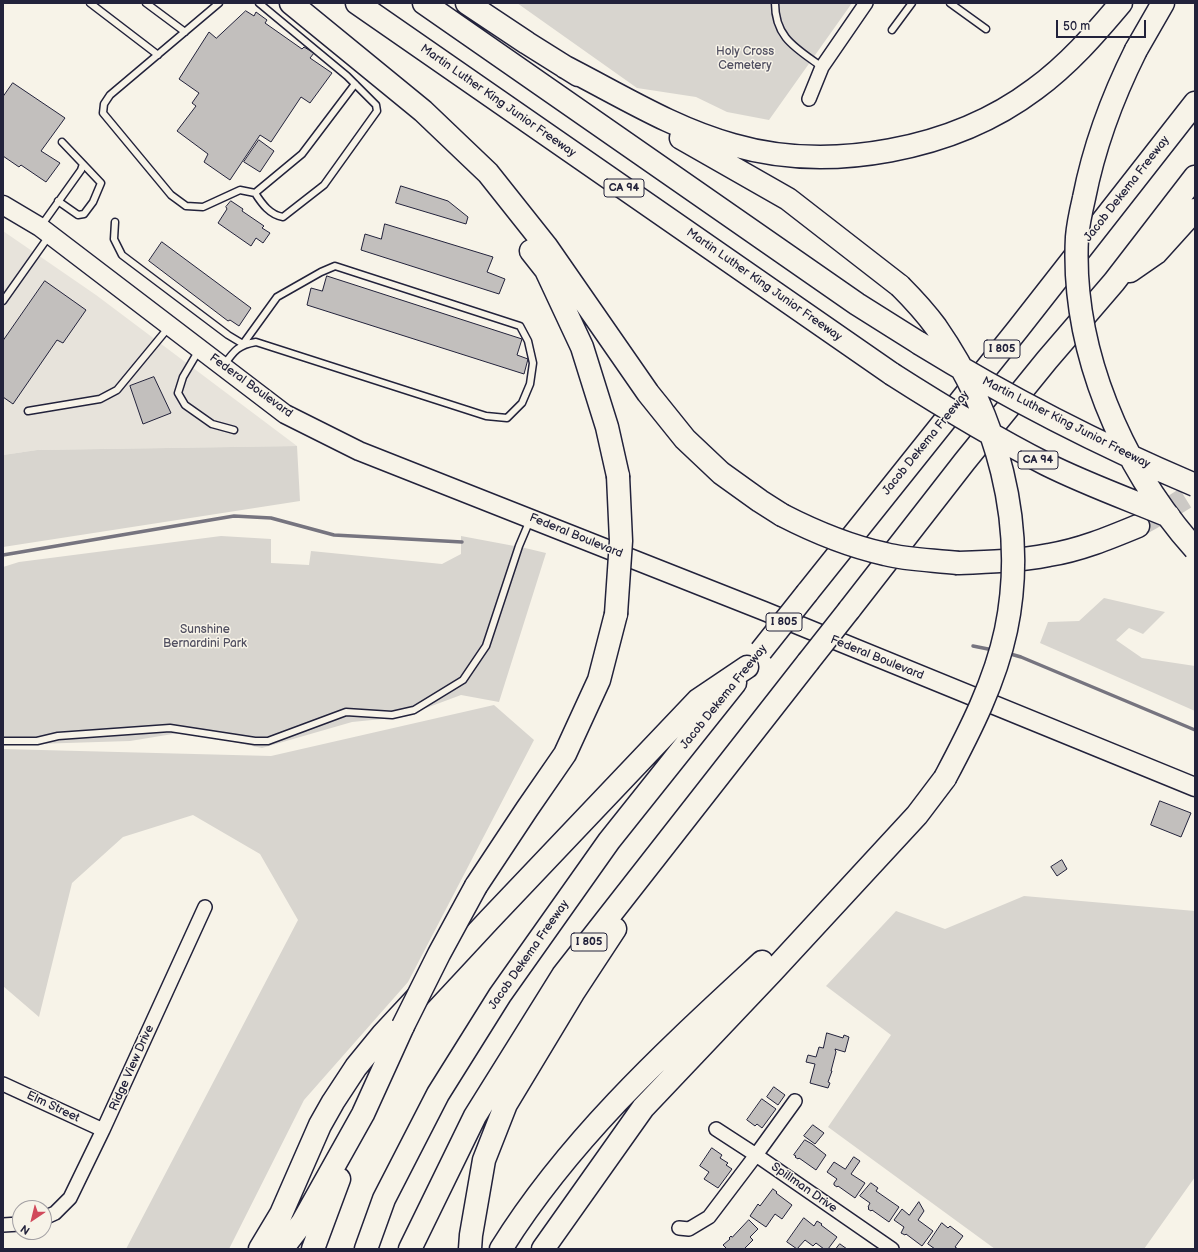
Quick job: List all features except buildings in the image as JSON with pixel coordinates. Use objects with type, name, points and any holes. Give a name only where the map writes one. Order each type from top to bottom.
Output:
[{"type":"highway","points":[[291,3],[423,111],[472,157],[505,193],[546,246],[648,393],[685,439],[721,473],[782,515],[826,536],[854,546],[886,554],[958,563],[1021,560],[1049,555],[1080,548],[1138,526]]},
{"type":"highway","name":"Martin Luther King Junior Freeway","points":[[356,3],[892,374],[967,421],[1047,464],[1085,482],[1195,526]]},
{"type":"highway","name":"Martin Luther King Junior Freeway","points":[[424,3],[857,304],[919,343],[1032,408],[1110,447],[1195,485]]},
{"type":"highway","points":[[467,3],[565,67],[672,132],[788,199],[900,286],[935,326],[964,373],[979,402],[1001,466],[1008,498],[1012,532],[1012,574],[1010,606],[1006,631],[988,689],[945,778],[917,815],[772,972],[643,1108],[543,1249]]},
{"type":"highway","points":[[565,67],[649,111],[688,129],[732,145],[770,154],[799,157],[828,157],[881,153],[923,143],[956,132],[1006,108],[1034,90],[1056,72],[1076,53],[1121,3]]},
{"type":"highway","points":[[1163,3],[1136,50],[1117,92],[1102,133],[1087,181],[1081,211],[1077,236],[1077,269],[1083,328],[1092,361],[1127,452],[1157,501],[1178,530],[1195,549]]},
{"type":"highway","name":"Jacob Dekema Freeway","points":[[366,1249],[384,1199],[438,1094],[500,995],[609,841],[1018,329],[1195,103]]},
{"type":"highway","points":[[313,1249],[363,1114],[403,1026],[439,954],[476,886],[565,754],[599,680],[616,614],[621,541],[618,476],[607,427],[582,347],[546,270],[467,165],[423,111]]},
{"type":"highway","name":"I 805","points":[[410,1249],[474,1116],[563,975],[960,468],[1042,366],[1114,282],[1195,177]]},
{"type":"highway","points":[[1114,282],[1156,253],[1195,210]]},
{"type":"highway","points":[[260,1249],[281,1214],[309,1147],[329,1108],[356,1067],[383,1034],[698,700],[754,659]]},
{"type":"highway","points":[[470,1249],[470,1236],[484,1160],[506,1104],[573,993],[702,797]]},
{"type":"highway","points":[[501,1249],[516,1225],[586,1135],[629,1090],[695,1024],[891,843]]},
{"type":"highway","points":[[282,1249],[302,1223],[363,1114]]},
{"type":"main road","name":"Federal Boulevard","points":[[3,204],[45,231],[285,414],[358,451],[764,611],[1195,787]]},
{"type":"street","points":[[809,99],[822,66],[866,3]]},
{"type":"street","name":"Ridge View Drive","points":[[52,1214],[70,1198],[103,1130],[205,907]]},
{"type":"street","name":"Elm Street","points":[[3,1084],[103,1130]]},
{"type":"street","points":[[679,1228],[689,1229],[709,1217],[795,1101]]},
{"type":"street","name":"Spillman Drive","points":[[716,1129],[892,1249]]},
{"type":"lane","points":[[90,3],[90,5],[158,55]]},
{"type":"lane","points":[[146,3],[185,32]]},
{"type":"lane","points":[[217,4],[110,95],[104,104],[103,114],[171,195],[186,206],[203,206],[240,190],[255,193],[260,201],[275,216],[283,217],[324,185],[377,111],[376,105],[347,76],[258,3]]},
{"type":"lane","points":[[775,3],[778,27],[791,44],[822,66]]},
{"type":"lane","points":[[892,30],[912,3]]},
{"type":"lane","points":[[950,3],[986,28]]},
{"type":"lane","points":[[255,193],[302,154],[355,84]]},
{"type":"lane","points":[[58,201],[78,215],[84,214],[93,202],[101,183],[62,142]]},
{"type":"lane","points":[[3,301],[45,231],[58,201],[83,164]]},
{"type":"lane","points":[[115,222],[114,239],[122,255],[228,335],[243,344],[256,342],[486,416],[507,418],[522,403],[530,384],[533,363],[528,341],[520,326],[334,266],[278,297],[243,344],[234,351],[223,366]]},
{"type":"lane","points":[[28,411],[100,399],[117,390],[170,326]]},
{"type":"lane","points":[[200,349],[183,377],[178,393],[185,405],[212,424],[234,430]]},
{"type":"lane","points":[[3,741],[36,741],[58,736],[170,728],[255,741],[268,741],[346,712],[392,715],[414,710],[463,680],[486,646],[519,546],[531,518]]},
{"type":"shaded area","points":[[3,231],[96,295],[297,446],[37,450],[3,455]]},
{"type":"green space","name":"Holy Cross Cemetery","points":[[517,3],[852,3],[769,120],[727,112],[696,97],[637,88]]},
{"type":"green space","points":[[297,446],[300,501],[3,547],[3,455],[37,450]]},
{"type":"green space","name":"Sunshine Bernardini Park","points":[[221,536],[271,539],[271,563],[309,565],[311,551],[442,564],[461,554],[461,536],[546,553],[499,702],[461,695],[402,717],[352,722],[262,748],[185,732],[130,741],[3,745],[3,567],[19,562]]},
{"type":"green space","points":[[1104,598],[1165,612],[1143,634],[1129,628],[1116,640],[1142,658],[1195,666],[1195,711],[1040,643],[1048,622],[1079,621]]},
{"type":"green space","points":[[494,705],[534,740],[408,982],[304,1100],[229,1249],[126,1249],[298,920],[260,854],[193,815],[123,837],[72,883],[39,1017],[3,986],[3,749],[271,756]]},
{"type":"green space","points":[[1024,896],[1195,911],[1195,1177],[1144,1249],[995,1249],[828,1127],[891,1035],[826,986],[896,911],[945,929]]},
{"type":"waterway","points":[[3,555],[234,516],[271,518],[334,535],[462,542]]},
{"type":"waterway","points":[[973,646],[993,650]]},
{"type":"waterway","points":[[1007,653],[1021,657],[1195,730]]},
{"type":"tunnel","points":[[1138,526],[1195,492]]}]
